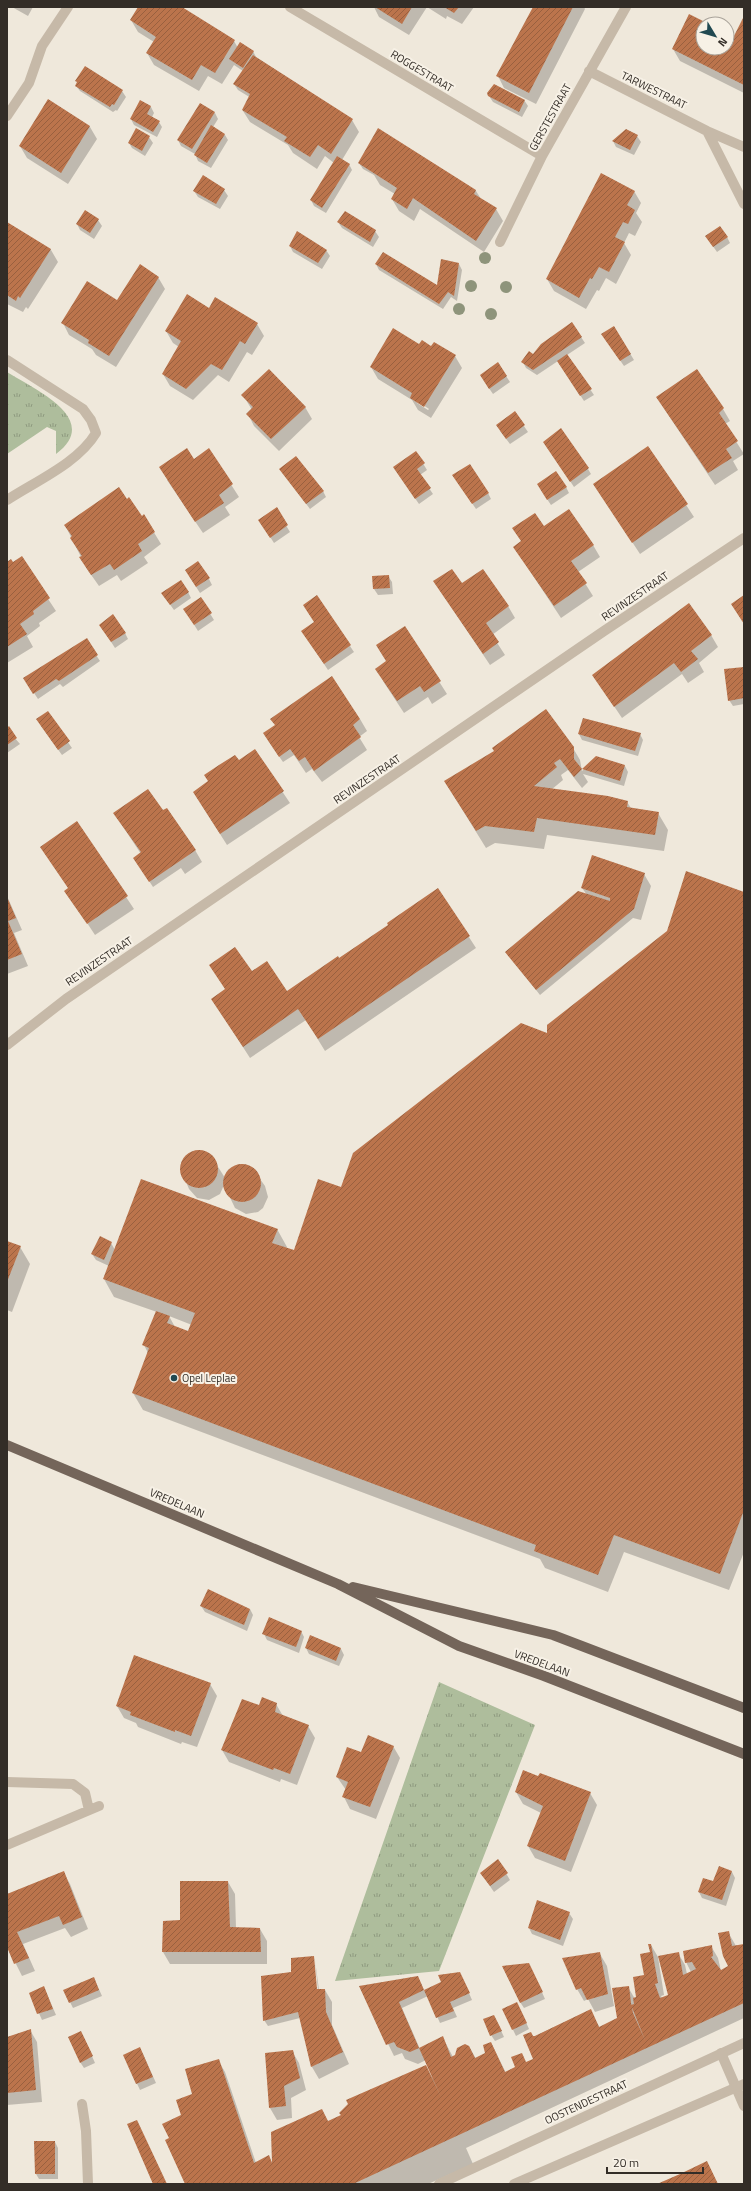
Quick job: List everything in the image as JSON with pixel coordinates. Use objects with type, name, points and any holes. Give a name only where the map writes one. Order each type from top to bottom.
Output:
[{"type":"main road","name":"VREDELAAN","points":[[7,1445],[338,1584],[459,1646],[544,1676],[744,1754]]},
{"type":"main road","name":"VREDELAAN","points":[[338,1584],[553,1635],[744,1708]]},
{"type":"street","points":[[7,116],[29,83],[42,46],[68,7]]},
{"type":"street","name":"ROGGESTRAAT","points":[[290,7],[542,156]]},
{"type":"street","name":"GERSTESTRAAT","points":[[500,242],[542,156],[626,7]]},
{"type":"street","name":"TARWESTRAAT","points":[[589,71],[707,131],[744,147]]},
{"type":"street","points":[[707,131],[744,204]]},
{"type":"street","points":[[7,360],[83,409],[91,420],[96,433],[89,444],[75,457],[7,500]]},
{"type":"street","name":"REVINZESTRAAT","points":[[7,1045],[79,990],[604,631],[744,538]]},
{"type":"street","points":[[7,1782],[73,1784],[85,1793],[89,1810]]},
{"type":"street","points":[[7,1844],[99,1806]]},
{"type":"street","name":"OOSTENDESTRAAT","points":[[439,2184],[744,2043]]},
{"type":"street","points":[[721,2053],[740,2086],[744,2106]]},
{"type":"street","points":[[514,2184],[740,2086]]},
{"type":"street","points":[[82,2104],[86,2131],[88,2184]]},
{"type":"green space","points":[[7,372],[47,396],[59,406],[68,417],[72,429],[68,441],[56,454],[56,431],[47,427],[7,454]]},
{"type":"green space","points":[[439,1682],[535,1725],[439,1971],[335,1981]]},
{"type":"building","points":[[138,7],[182,7],[235,40],[215,73],[201,65],[192,80],[146,53],[156,37],[130,20]]},
{"type":"building","points":[[375,7],[412,7],[402,24]]},
{"type":"building","points":[[444,7],[459,7],[454,13]]},
{"type":"building","points":[[533,7],[573,7],[529,93],[496,76]]},
{"type":"building","points":[[689,14],[695,17],[695,56],[735,56],[735,34],[744,16],[744,85],[672,49]]},
{"type":"building","points":[[240,42],[254,51],[243,68],[229,59]]},
{"type":"building","points":[[253,55],[353,119],[331,154],[318,145],[310,157],[284,141],[287,137],[242,110],[250,94],[233,84]]},
{"type":"building","points":[[85,66],[123,90],[114,105],[112,104],[110,107],[75,86],[77,82],[75,81]]},
{"type":"building","points":[[494,84],[525,100],[519,112],[488,96],[487,93]]},
{"type":"building","points":[[48,99],[90,126],[61,173],[19,146]]},
{"type":"building","points":[[140,100],[151,106],[147,114],[160,121],[153,132],[130,119]]},
{"type":"building","points":[[200,103],[215,112],[192,149],[177,140]]},
{"type":"building","points":[[211,125],[225,134],[207,163],[194,155]]},
{"type":"building","points":[[136,128],[150,136],[142,151],[128,143]]},
{"type":"building","points":[[378,128],[476,190],[474,194],[497,208],[476,241],[413,198],[407,209],[391,199],[397,188],[358,163]]},
{"type":"building","points":[[626,129],[638,135],[630,150],[612,141]]},
{"type":"building","points":[[337,156],[350,164],[322,208],[310,200]]},
{"type":"building","points":[[601,173],[635,191],[627,205],[635,210],[628,224],[623,222],[615,237],[625,242],[609,272],[599,267],[592,279],[590,278],[579,298],[546,279]]},
{"type":"building","points":[[203,175],[225,189],[216,204],[193,191]]},
{"type":"building","points":[[85,210],[99,219],[90,233],[76,224]]},
{"type":"building","points":[[345,211],[376,230],[370,242],[337,222]]},
{"type":"building","points":[[7,222],[51,249],[20,298],[18,296],[16,301],[7,295]]},
{"type":"building","points":[[720,226],[728,237],[713,247],[705,236]]},
{"type":"building","points":[[297,231],[327,250],[318,263],[289,246]]},
{"type":"building","points":[[383,252],[437,285],[441,259],[459,263],[454,296],[448,292],[439,304],[375,264]]},
{"type":"building","points":[[140,264],[159,277],[109,356],[88,343],[89,340],[61,323],[87,281],[117,300]]},
{"type":"building","points":[[187,294],[209,308],[215,297],[258,323],[245,344],[240,341],[222,370],[211,364],[186,389],[162,374],[181,341],[165,331]]},
{"type":"building","points":[[572,322],[582,337],[533,370],[521,362],[529,351],[533,354],[541,344]]},
{"type":"building","points":[[614,326],[631,354],[620,361],[601,334]]},
{"type":"building","points":[[393,328],[419,344],[422,340],[431,346],[434,342],[456,355],[424,407],[410,398],[412,393],[370,367]]},
{"type":"building","points":[[567,354],[592,389],[580,396],[557,361]]},
{"type":"building","points":[[498,362],[507,376],[489,389],[480,375]]},
{"type":"building","points":[[269,369],[306,407],[271,439],[246,414],[253,407],[241,395]]},
{"type":"building","points":[[697,369],[724,408],[719,413],[738,441],[726,449],[732,458],[708,473],[656,397]]},
{"type":"building","points":[[515,411],[525,425],[506,439],[496,425]]},
{"type":"building","points":[[561,428],[589,468],[570,482],[543,442]]},
{"type":"building","points":[[648,446],[688,504],[632,543],[593,484]]},
{"type":"building","points":[[187,448],[194,459],[209,448],[233,484],[219,495],[224,503],[195,522],[159,467]]},
{"type":"building","points":[[416,451],[425,463],[417,469],[431,488],[415,499],[393,467]]},
{"type":"building","points":[[296,456],[324,491],[306,504],[279,469]]},
{"type":"building","points":[[470,464],[489,493],[472,504],[452,475]]},
{"type":"building","points":[[556,471],[567,487],[547,500],[537,484]]},
{"type":"building","points":[[119,487],[127,499],[129,497],[142,516],[144,514],[155,532],[138,544],[142,551],[114,570],[110,564],[91,575],[79,557],[82,556],[70,538],[72,536],[64,525]]},
{"type":"building","points":[[277,507],[288,525],[270,538],[258,520]]},
{"type":"building","points":[[569,509],[594,545],[571,561],[587,583],[554,606],[513,547],[521,541],[512,528],[535,513],[544,526]]},
{"type":"building","points":[[22,556],[50,598],[33,611],[34,614],[20,624],[27,634],[7,647],[7,562],[11,559],[13,562]]},
{"type":"building","points":[[198,561],[210,578],[196,587],[185,570]]},
{"type":"building","points":[[452,569],[462,583],[483,569],[509,606],[486,623],[499,642],[483,654],[433,581]]},
{"type":"building","points":[[389,575],[390,588],[373,589],[372,576]]},
{"type":"building","points":[[181,580],[189,592],[170,605],[161,593]]},
{"type":"building","points":[[317,595],[351,645],[324,664],[301,631],[314,622],[303,605]]},
{"type":"building","points":[[744,595],[744,624],[731,604]]},
{"type":"building","points":[[201,597],[212,613],[194,625],[183,609]]},
{"type":"building","points":[[689,603],[712,635],[691,651],[698,659],[681,672],[674,663],[614,707],[592,675]]},
{"type":"building","points":[[113,614],[126,633],[111,642],[99,625]]},
{"type":"building","points":[[405,626],[441,681],[424,692],[420,686],[397,701],[375,669],[386,661],[376,645]]},
{"type":"building","points":[[87,638],[98,655],[59,681],[56,679],[33,694],[23,678]]},
{"type":"building","points":[[744,667],[744,698],[728,701],[724,669]]},
{"type":"building","points":[[332,676],[360,719],[353,725],[361,737],[314,771],[305,757],[299,761],[290,749],[279,757],[263,733],[275,725],[270,719]]},
{"type":"building","points":[[546,709],[574,747],[574,759],[582,769],[574,777],[560,759],[554,763],[557,767],[534,786],[608,796],[628,801],[627,807],[659,812],[655,835],[537,818],[534,832],[485,826],[476,831],[444,781],[494,751],[492,748]]},
{"type":"building","points":[[48,711],[70,741],[58,750],[36,719]]},
{"type":"building","points":[[583,718],[641,733],[635,751],[578,734]]},
{"type":"building","points":[[9,726],[17,738],[7,745],[7,728]]},
{"type":"building","points":[[255,749],[284,791],[220,834],[193,792],[208,781],[204,775],[235,755],[239,760]]},
{"type":"building","points":[[596,756],[625,765],[620,781],[582,769]]},
{"type":"building","points":[[148,789],[163,810],[167,808],[196,850],[149,882],[133,858],[141,852],[113,813]]},
{"type":"building","points":[[77,821],[128,896],[87,924],[64,891],[68,888],[40,847]]},
{"type":"building","points":[[592,855],[645,873],[634,909],[536,990],[505,952],[578,891],[610,901],[610,898],[581,888]]},
{"type":"building","points":[[686,871],[744,892],[744,1510],[720,1574],[614,1535],[598,1575],[534,1551],[536,1545],[132,1393],[149,1348],[142,1345],[156,1311],[170,1316],[167,1323],[188,1331],[195,1313],[103,1279],[141,1179],[278,1229],[272,1243],[294,1250],[318,1179],[341,1187],[353,1153],[521,1023],[547,1033],[547,1025],[667,931]]},
{"type":"building","points":[[438,888],[470,936],[318,1039],[298,1009],[243,1047],[211,999],[225,989],[209,965],[235,947],[252,971],[267,961],[287,991],[338,956],[339,958],[388,925],[387,923]]},
{"type":"building","points":[[7,897],[16,918],[8,921],[22,954],[7,960]]},
{"type":"building","points":[[195,1150],[203,1150],[213,1155],[217,1162],[217,1176],[213,1183],[203,1188],[195,1188],[185,1183],[183,1180],[180,1173],[180,1165],[185,1155],[188,1153]]},
{"type":"building","points":[[238,1164],[246,1164],[256,1169],[260,1176],[260,1190],[256,1197],[246,1202],[238,1202],[228,1197],[226,1194],[223,1187],[223,1179],[228,1169],[231,1167]]},
{"type":"building","points":[[100,1236],[112,1242],[104,1260],[91,1254]]},
{"type":"building","points":[[7,1241],[21,1246],[7,1282]]},
{"type":"building","points":[[208,1589],[250,1609],[244,1625],[200,1606]]},
{"type":"building","points":[[269,1617],[302,1631],[296,1647],[262,1634]]},
{"type":"building","points":[[310,1635],[341,1648],[336,1661],[305,1648]]},
{"type":"building","points":[[134,1655],[211,1683],[191,1736],[175,1730],[175,1732],[130,1715],[131,1712],[116,1706]]},
{"type":"building","points":[[262,1697],[277,1703],[275,1712],[309,1725],[290,1774],[274,1768],[273,1770],[221,1750],[242,1699],[259,1705]]},
{"type":"building","points":[[368,1735],[394,1746],[370,1807],[342,1797],[348,1782],[336,1777],[347,1747],[361,1752]]},
{"type":"building","points":[[523,1770],[538,1776],[540,1773],[591,1792],[565,1861],[527,1846],[543,1806],[515,1792]]},
{"type":"building","points":[[498,1859],[508,1873],[490,1886],[480,1873]]},
{"type":"building","points":[[719,1866],[732,1871],[722,1900],[698,1892],[703,1878],[713,1881]]},
{"type":"building","points":[[64,1871],[82,1917],[63,1925],[59,1916],[17,1932],[29,1958],[14,1964],[7,1947],[7,1894]]},
{"type":"building","points":[[180,1881],[228,1881],[230,1927],[260,1928],[261,1952],[162,1952],[163,1921],[180,1920]]},
{"type":"building","points":[[537,1900],[570,1912],[560,1940],[528,1928]]},
{"type":"building","points":[[729,1931],[732,1946],[744,1944],[744,2003],[353,2184],[185,2184],[165,2140],[169,2138],[162,2124],[181,2115],[176,2100],[192,2094],[185,2069],[219,2059],[254,2163],[269,2155],[272,2163],[271,2132],[322,2109],[328,2121],[341,2115],[339,2113],[348,2104],[346,2100],[426,2065],[441,2097],[419,2048],[443,2036],[451,2057],[455,2055],[457,2048],[465,2044],[469,2046],[475,2058],[485,2053],[483,2045],[491,2042],[505,2072],[515,2067],[511,2057],[522,2053],[526,2062],[533,2059],[523,2035],[531,2032],[533,2036],[535,2036],[591,2009],[599,2027],[617,2018],[612,1988],[629,1986],[631,2005],[634,2004],[633,1998],[636,1997],[633,1977],[644,1975],[640,1954],[650,1952],[648,1944],[651,1944],[658,1983],[655,1984],[660,1998],[668,1995],[658,1956],[679,1952],[683,1975],[696,1969],[692,1962],[685,1963],[683,1951],[712,1945],[713,1956],[711,1957],[721,1970],[728,1966],[723,1956],[718,1933]],"holes":[[[632,2007],[645,2040],[633,2013]]]},
{"type":"building","points":[[600,1952],[608,1994],[587,2000],[581,1988],[576,1990],[562,1958]]},
{"type":"building","points":[[314,1956],[317,1989],[325,1989],[326,2012],[343,2052],[311,2067],[298,2012],[263,2021],[261,1976],[291,1972],[291,1958]]},
{"type":"building","points":[[529,1963],[543,1992],[520,2003],[502,1966]]},
{"type":"building","points":[[460,1972],[470,1993],[450,2002],[454,2011],[436,2018],[424,1990],[441,1982],[438,1975]]},
{"type":"building","points":[[418,1976],[424,1990],[399,2002],[419,2048],[410,2052],[397,2047],[394,2042],[386,2045],[359,1986]]},
{"type":"building","points":[[94,1977],[99,1990],[69,2003],[63,1990]]},
{"type":"building","points":[[44,1986],[53,2009],[37,2014],[29,1993]]},
{"type":"building","points":[[517,2002],[527,2023],[512,2030],[502,2009]]},
{"type":"building","points":[[494,2015],[502,2031],[490,2036],[483,2019]]},
{"type":"building","points":[[31,2029],[36,2090],[7,2093],[7,2037]]},
{"type":"building","points":[[81,2031],[93,2056],[80,2063],[68,2037]]},
{"type":"building","points":[[140,2047],[153,2077],[136,2084],[123,2055]]},
{"type":"building","points":[[293,2050],[300,2078],[284,2086],[286,2106],[269,2108],[265,2053]]},
{"type":"building","points":[[137,2120],[167,2184],[153,2184],[127,2124]]},
{"type":"building","points":[[34,2141],[55,2141],[55,2174],[35,2174]]},
{"type":"building","points":[[707,2161],[718,2184],[657,2184],[680,2174]]},
{"type":"place","name":"Opel Leplae","points":[[174,1378]]}]
